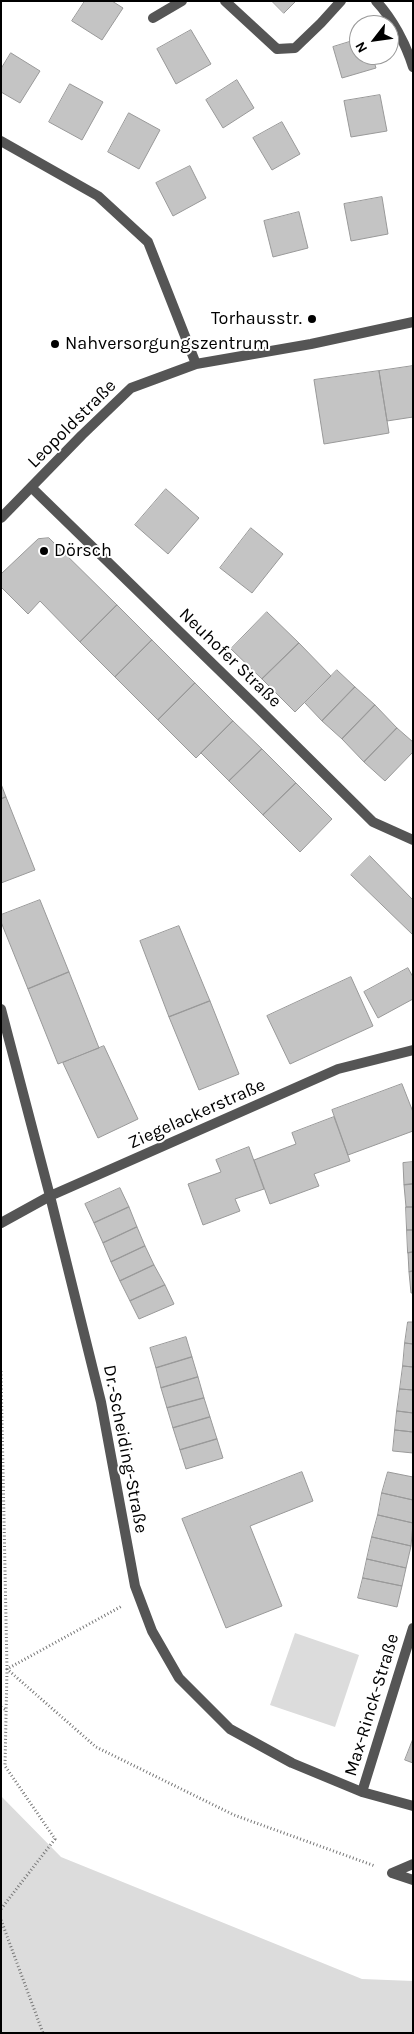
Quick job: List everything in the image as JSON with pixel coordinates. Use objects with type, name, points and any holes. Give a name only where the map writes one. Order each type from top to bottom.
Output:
[{"type":"street","points":[[153,18],[182,1]]},
{"type":"street","points":[[225,1],[277,49],[295,48],[322,23],[341,1]]},
{"type":"street","points":[[376,1],[386,12],[410,56],[413,67]]},
{"type":"street","points":[[1,141],[98,196],[148,242],[196,364]]},
{"type":"street","name":"Leopoldstraße","points":[[1,518],[131,388],[196,364],[311,344],[413,322]]},
{"type":"street","name":"Neuhofer Straße","points":[[32,488],[373,822],[413,840]]},
{"type":"street","name":"Dr.-Scheiding-Straße","points":[[1,1009],[101,1402],[135,1586],[152,1632],[179,1678],[230,1729],[292,1763],[362,1792],[413,1806]]},
{"type":"street","name":"Ziegelackerstraße","points":[[1,1223],[50,1196],[338,1069],[413,1050]]},
{"type":"street","name":"Max-Rinck-Straße","points":[[362,1792],[413,1628]]},
{"type":"street","points":[[392,1873],[413,1864]]},
{"type":"street","points":[[392,1873],[413,1880]]},
{"type":"path","points":[[1,1371],[7,1669],[5,1766],[55,1839],[1,1909]]},
{"type":"path","points":[[7,1669],[139,1596]]},
{"type":"path","points":[[7,1669],[96,1747],[234,1815],[392,1873]]},
{"type":"path","points":[[1,1707],[6,1710]]},
{"type":"path","points":[[1,1920],[43,2033]]},
{"type":"shaded area","points":[[295,1633],[359,1655],[335,1727],[270,1705]]},
{"type":"shaded area","points":[[1,1796],[61,1857],[362,1979],[413,1981],[413,2033],[1,2033]]},
{"type":"building","points":[[85,1],[112,1],[123,8],[102,40],[72,21]]},
{"type":"building","points":[[272,1],[296,1],[284,13]]},
{"type":"building","points":[[191,30],[211,64],[176,84],[157,49]]},
{"type":"building","points":[[349,42],[349,65],[375,65],[376,68],[342,78],[333,47]]},
{"type":"building","points":[[11,53],[40,71],[20,103],[1,92],[1,69]]},
{"type":"building","points":[[237,80],[254,108],[223,128],[206,100]]},
{"type":"building","points":[[70,84],[103,102],[82,140],[49,122]]},
{"type":"building","points":[[380,95],[387,131],[351,137],[344,101]]},
{"type":"building","points":[[129,113],[160,130],[139,169],[108,152]]},
{"type":"building","points":[[282,122],[300,154],[272,170],[253,138]]},
{"type":"building","points":[[190,166],[206,198],[173,216],[156,183]]},
{"type":"building","points":[[382,197],[388,234],[351,241],[344,204]]},
{"type":"building","points":[[299,212],[308,248],[273,257],[264,221]]},
{"type":"building","points":[[413,366],[413,417],[387,421],[379,371]]},
{"type":"building","points":[[379,371],[389,433],[324,444],[314,380]]},
{"type":"building","points":[[166,489],[199,518],[168,554],[135,525]]},
{"type":"building","points":[[251,528],[283,554],[252,593],[220,568]]},
{"type":"building","points":[[49,538],[117,605],[80,642],[40,601],[28,614],[1,587],[1,574],[38,539]]},
{"type":"building","points":[[117,605],[152,640],[115,677],[80,642]]},
{"type":"building","points":[[267,612],[299,643],[262,679],[231,649]]},
{"type":"building","points":[[152,640],[195,683],[158,720],[115,677]]},
{"type":"building","points":[[299,643],[331,676],[295,712],[262,679]]},
{"type":"building","points":[[337,670],[355,687],[322,721],[305,703]]},
{"type":"building","points":[[195,683],[233,721],[196,758],[158,720]]},
{"type":"building","points":[[355,687],[375,705],[342,739],[322,721]]},
{"type":"building","points":[[375,705],[397,728],[364,762],[342,739]]},
{"type":"building","points":[[233,721],[262,749],[229,781],[201,753]]},
{"type":"building","points":[[397,728],[413,742],[413,752],[385,781],[364,762]]},
{"type":"building","points":[[262,749],[296,783],[263,815],[229,781]]},
{"type":"building","points":[[296,783],[332,819],[300,852],[263,815]]},
{"type":"building","points":[[1,784],[6,797],[1,799]]},
{"type":"building","points":[[6,797],[35,870],[1,883],[1,799]]},
{"type":"building","points":[[370,856],[413,900],[413,935],[351,875]]},
{"type":"building","points":[[40,900],[69,972],[28,989],[1,922],[1,915]]},
{"type":"building","points":[[179,926],[210,1001],[169,1017],[140,941]]},
{"type":"building","points":[[408,968],[413,977],[413,999],[378,1018],[364,992]]},
{"type":"building","points":[[69,972],[99,1048],[58,1064],[28,989]]},
{"type":"building","points":[[351,977],[373,1026],[290,1064],[267,1016]]},
{"type":"building","points":[[210,1001],[239,1074],[199,1090],[169,1017]]},
{"type":"building","points":[[104,1046],[138,1119],[98,1138],[63,1063]]},
{"type":"building","points":[[402,1084],[413,1112],[413,1131],[348,1155],[332,1110]]},
{"type":"building","points":[[334,1117],[350,1161],[314,1174],[319,1186],[270,1204],[254,1160],[296,1144],[292,1133]]},
{"type":"building","points":[[249,1147],[264,1189],[235,1199],[240,1211],[203,1225],[188,1184],[221,1172],[216,1160]]},
{"type":"building","points":[[413,1162],[413,1184],[404,1185],[403,1163]]},
{"type":"building","points":[[413,1184],[413,1207],[406,1207],[404,1185]]},
{"type":"building","points":[[120,1188],[129,1207],[94,1223],[85,1204]]},
{"type":"building","points":[[129,1207],[137,1227],[103,1243],[94,1223]]},
{"type":"building","points":[[406,1207],[413,1207],[413,1230],[407,1230]]},
{"type":"building","points":[[137,1227],[145,1246],[111,1262],[103,1243]]},
{"type":"building","points":[[407,1230],[413,1230],[413,1252],[408,1253]]},
{"type":"building","points":[[145,1246],[154,1265],[120,1281],[111,1262]]},
{"type":"building","points":[[413,1252],[413,1271],[409,1272],[408,1253]]},
{"type":"building","points":[[154,1265],[165,1285],[130,1301],[120,1281]]},
{"type":"building","points":[[413,1271],[413,1293],[411,1293],[409,1272]]},
{"type":"building","points":[[165,1285],[174,1304],[139,1319],[130,1301]]},
{"type":"building","points":[[408,1322],[413,1322],[413,1344],[405,1343]]},
{"type":"building","points":[[186,1337],[192,1357],[156,1368],[150,1348]]},
{"type":"building","points":[[405,1343],[413,1344],[413,1367],[403,1366]]},
{"type":"building","points":[[192,1357],[198,1377],[161,1388],[156,1368]]},
{"type":"building","points":[[403,1366],[413,1367],[413,1390],[400,1389]]},
{"type":"building","points":[[198,1377],[204,1398],[167,1408],[161,1388]]},
{"type":"building","points":[[400,1389],[413,1390],[413,1413],[397,1411]]},
{"type":"building","points":[[204,1398],[210,1417],[173,1428],[167,1408]]},
{"type":"building","points":[[397,1411],[413,1413],[413,1432],[395,1430]]},
{"type":"building","points":[[210,1417],[217,1439],[180,1450],[173,1428]]},
{"type":"building","points":[[395,1430],[413,1432],[413,1453],[393,1451]]},
{"type":"building","points":[[217,1439],[223,1458],[186,1469],[180,1450]]},
{"type":"building","points":[[302,1472],[313,1501],[250,1526],[282,1606],[226,1628],[182,1519]]},
{"type":"building","points":[[388,1472],[413,1477],[413,1500],[382,1493]]},
{"type":"building","points":[[382,1493],[413,1500],[413,1523],[378,1515]]},
{"type":"building","points":[[378,1515],[413,1523],[411,1546],[372,1537]]},
{"type":"building","points":[[372,1537],[411,1546],[406,1568],[367,1559]]},
{"type":"building","points":[[367,1559],[406,1568],[402,1586],[363,1578]]},
{"type":"building","points":[[363,1578],[402,1586],[397,1607],[358,1598]]},
{"type":"building","points":[[413,1739],[413,1763],[405,1760]]},
{"type":"place","name":"Torhausstr.","points":[[312,319]]},
{"type":"place","name":"Nahversorgungszentrum","points":[[55,344]]},
{"type":"place","name":"Dörsch","points":[[44,551]]}]
